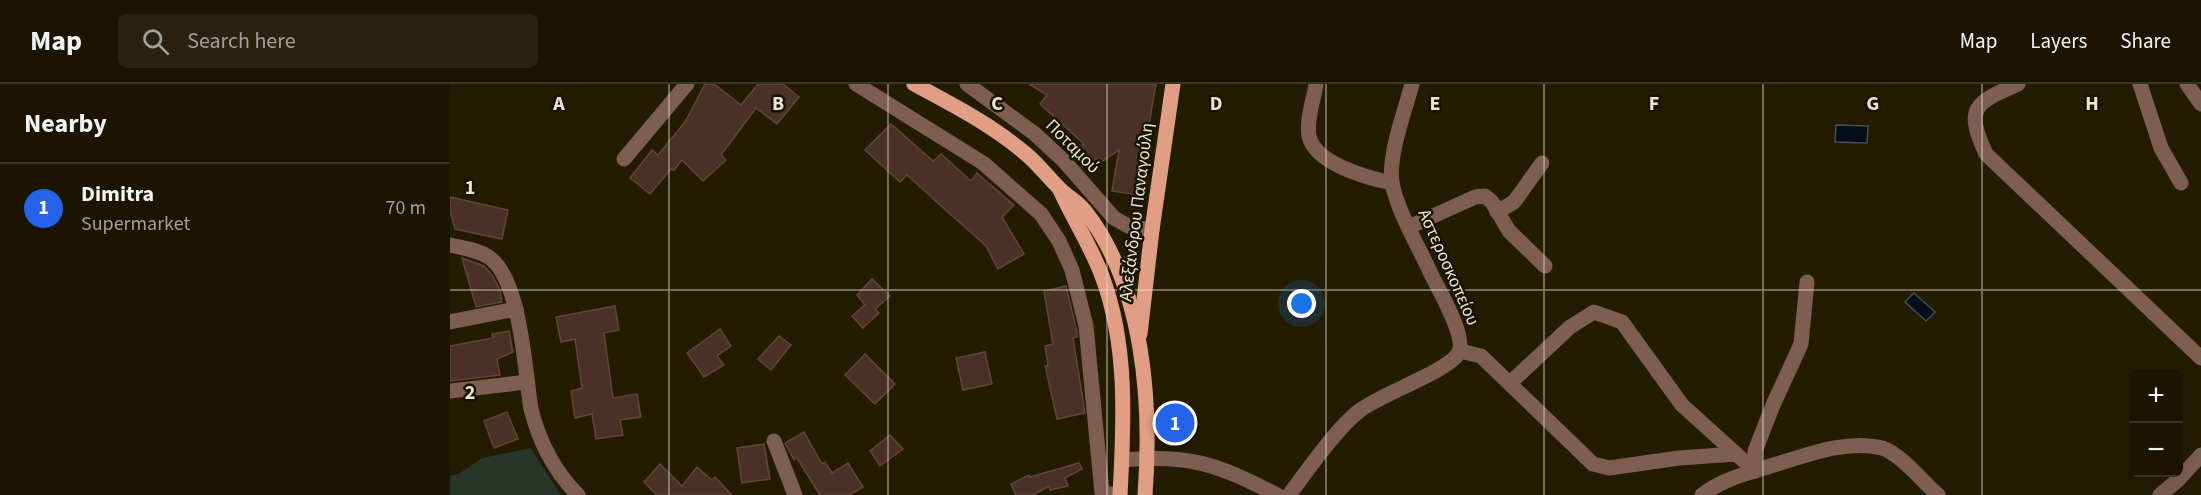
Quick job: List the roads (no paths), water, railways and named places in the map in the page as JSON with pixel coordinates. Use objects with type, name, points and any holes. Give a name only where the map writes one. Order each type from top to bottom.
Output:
[{"type":"main road","points":[[914,84],[995,131],[1026,154],[1060,189],[1076,201],[1100,233],[1125,292],[1139,344],[1146,414],[1145,495]]},
{"type":"main road","name":"Αλεξάνδρου Παναγούλη","points":[[1139,344],[1152,230],[1173,84]]},
{"type":"main road","points":[[1060,189],[1071,215],[1091,248],[1112,307],[1121,364],[1120,495]]},
{"type":"street","points":[[624,159],[687,84]]},
{"type":"street","points":[[856,84],[983,163],[1041,214],[1059,241],[1072,270],[1086,326],[1102,494],[1120,495]]},
{"type":"street","name":"Ποταμού","points":[[967,84],[1035,134],[1064,161],[1114,218],[1130,227],[1152,230]]},
{"type":"street","points":[[1316,84],[1309,128],[1311,141],[1318,151],[1347,169],[1392,183]]},
{"type":"street","name":"Αστεροσκοπείου","points":[[1289,495],[1358,412],[1444,364],[1460,351],[1460,338],[1456,327],[1409,227],[1392,183],[1392,162],[1412,84]]},
{"type":"street","points":[[2018,84],[1984,100],[1976,110],[1974,124],[1986,154],[2201,358]]},
{"type":"street","points":[[2140,84],[2161,148],[2181,183]]},
{"type":"street","points":[[2187,84],[2201,104]]},
{"type":"street","points":[[1497,212],[1514,202],[1542,164]]},
{"type":"street","points":[[1409,227],[1480,195],[1489,198],[1509,231],[1545,266]]},
{"type":"street","points":[[450,244],[480,253],[495,262],[509,286],[516,309],[533,418],[559,473],[578,495]]},
{"type":"street","points":[[1755,471],[1755,451],[1773,405],[1802,344],[1807,282]]},
{"type":"street","points":[[450,322],[516,309]]},
{"type":"street","points":[[1510,383],[1570,327],[1594,312],[1622,322],[1682,405],[1755,471]]},
{"type":"street","points":[[1460,351],[1481,356],[1593,464],[1609,468],[1679,458],[1736,454]]},
{"type":"street","points":[[450,391],[527,382]]},
{"type":"street","points":[[774,441],[795,495]]},
{"type":"street","points":[[1702,495],[1719,484],[1755,471],[1827,450],[1870,447],[1888,451],[1938,495]]},
{"type":"street","points":[[2160,495],[2178,480],[2201,454]]},
{"type":"street","points":[[1122,460],[1185,459],[1210,464],[1277,495]]},
{"type":"water","points":[[1836,125],[1868,126],[1867,143],[1835,142]]},
{"type":"water","points":[[1914,293],[1935,312],[1926,321],[1905,302]]},
{"type":"place","name":"Dimitra","points":[[1175,423]]}]
